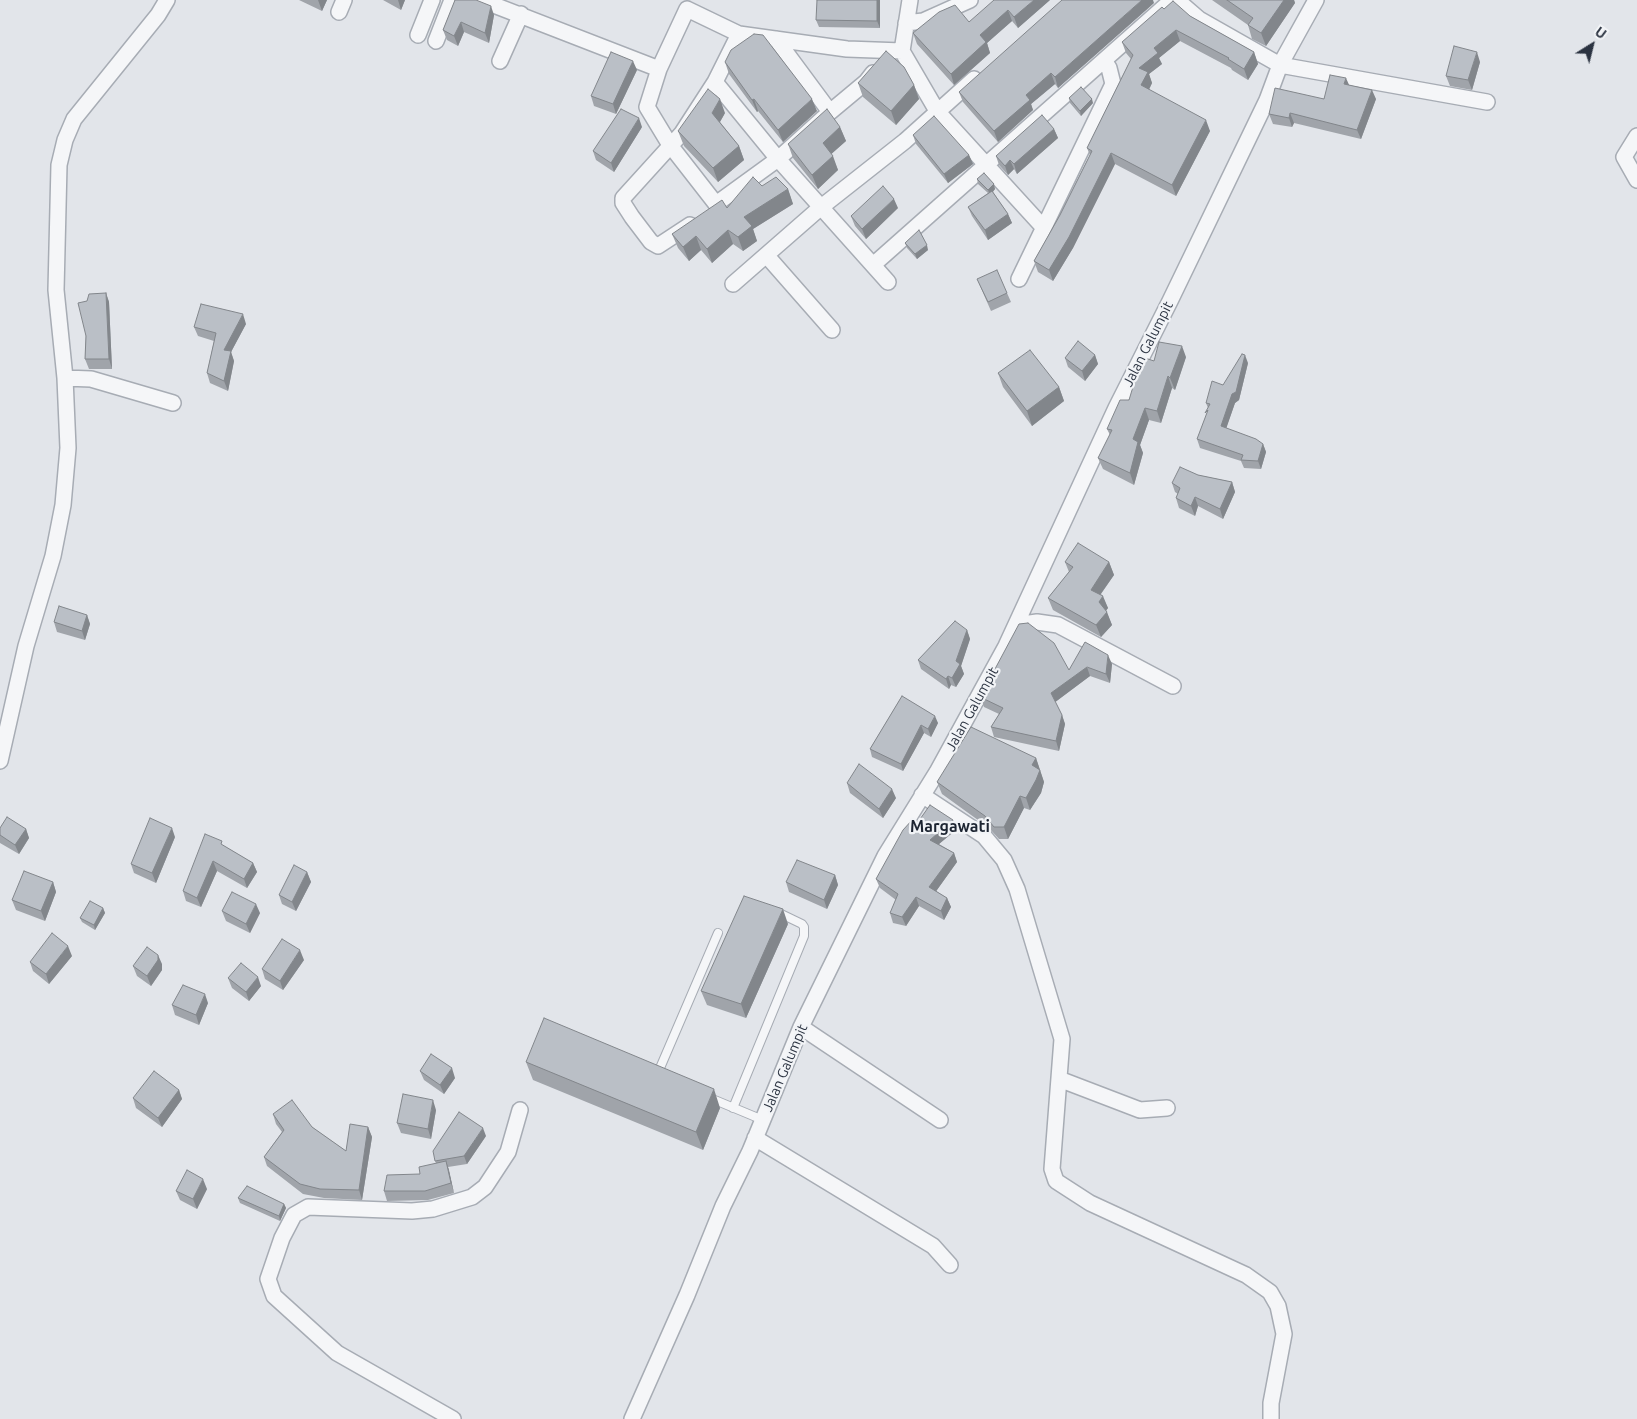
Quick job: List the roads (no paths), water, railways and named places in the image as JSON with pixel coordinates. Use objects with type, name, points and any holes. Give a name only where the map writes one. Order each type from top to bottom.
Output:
[{"type":"street","points":[[0,761],[26,646],[53,556],[63,505],[77,378],[56,290],[59,165],[65,140],[74,118],[158,16],[167,0]]},
{"type":"street","points":[[418,35],[432,0]]},
{"type":"street","points":[[436,41],[452,0]]},
{"type":"street","points":[[481,0],[658,69]]},
{"type":"street","points":[[910,0],[902,51],[937,111],[1043,227]]},
{"type":"street","points":[[906,23],[923,20],[970,0]]},
{"type":"street","points":[[873,265],[1172,0]]},
{"type":"street","points":[[1178,0],[1200,19],[1280,66],[1487,102]]},
{"type":"street","name":"Jalan Galumpit","points":[[632,1419],[687,1296],[723,1206],[763,1120],[801,1027],[884,856],[951,747],[1016,625],[1116,408],[1170,301],[1267,100],[1280,66],[1313,1]]},
{"type":"street","points":[[716,204],[670,145],[647,107],[681,4],[739,34],[847,49],[902,51]]},
{"type":"street","points":[[500,61],[521,14]]},
{"type":"street","points":[[739,34],[715,82],[682,133],[624,196],[623,203],[651,242],[662,246],[778,159],[866,82],[874,72],[882,50]]},
{"type":"street","points":[[776,39],[830,112]]},
{"type":"street","points":[[1019,280],[1113,84],[1109,68],[1104,60]]},
{"type":"street","points":[[732,284],[767,256],[820,208],[858,180],[988,67]]},
{"type":"street","points":[[715,82],[820,208],[888,282]]},
{"type":"street","points":[[1637,136],[1624,157],[1637,180]]},
{"type":"street","points":[[767,256],[832,330]]},
{"type":"street","points":[[77,378],[173,403]]},
{"type":"street","points":[[1016,625],[1037,622],[1058,625],[1172,686]]},
{"type":"street","points":[[922,795],[984,836],[1004,860],[1017,888],[1062,1038],[1052,1169],[1056,1181],[1090,1204],[1246,1275],[1270,1292],[1278,1306],[1284,1334],[1271,1403],[1271,1419]]},
{"type":"street","points":[[801,1027],[940,1120]]},
{"type":"street","points":[[1059,1079],[1140,1110],[1167,1108]]},
{"type":"street","points":[[453,1419],[337,1353],[274,1296],[268,1279],[282,1238],[294,1215],[308,1206],[412,1211],[433,1209],[472,1197],[485,1188],[508,1152],[520,1110]]},
{"type":"street","points":[[755,1138],[933,1246],[950,1265]]},
{"type":"lane","points":[[733,1108],[804,936],[802,924],[768,909]]},
{"type":"lane","points":[[657,1075],[718,933]]},
{"type":"lane","points":[[648,1071],[665,1078]]},
{"type":"lane","points":[[699,1093],[763,1120]]},
{"type":"district","name":"Margawati","points":[[950,827]]}]
